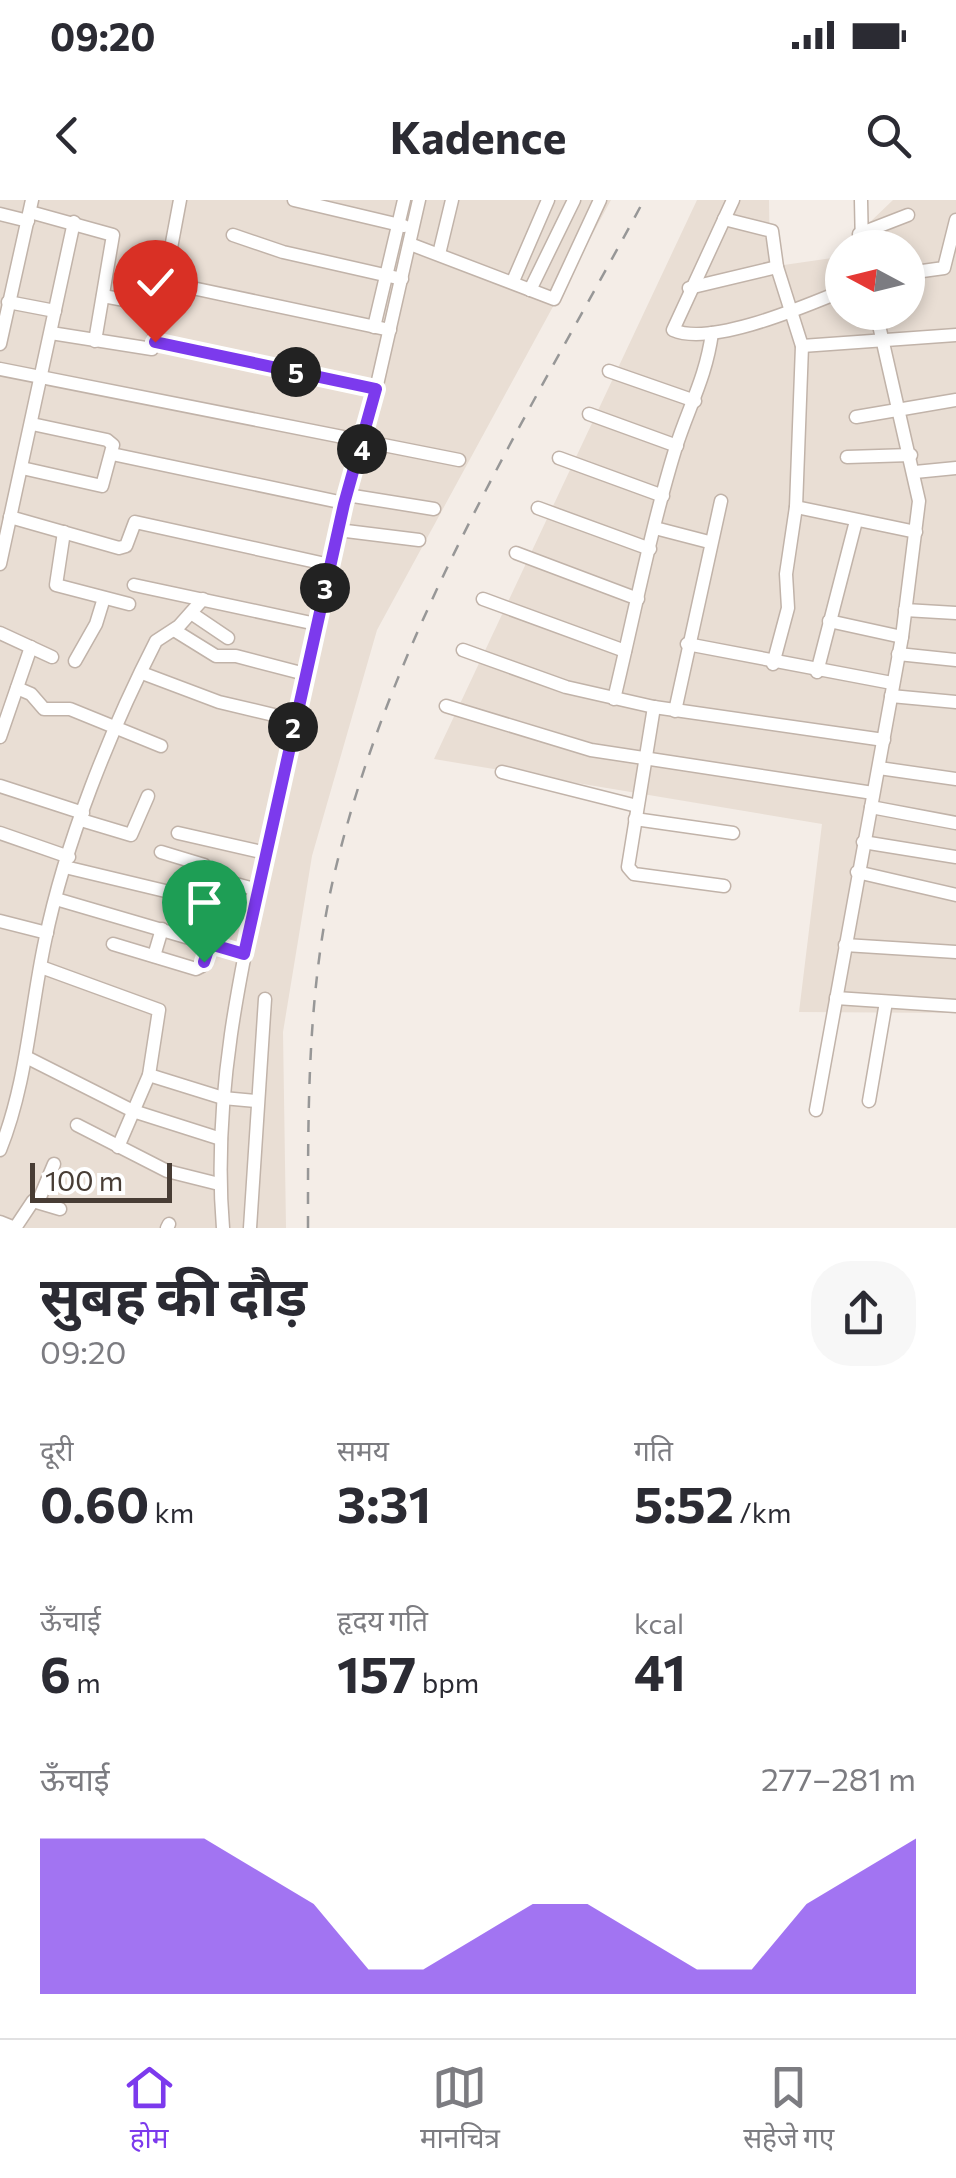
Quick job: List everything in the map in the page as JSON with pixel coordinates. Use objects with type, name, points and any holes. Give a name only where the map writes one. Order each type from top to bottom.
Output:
[{"type":"street","points":[[50,332],[148,350],[155,342],[180,200]]},
{"type":"street","points":[[294,200],[414,228]]},
{"type":"street","points":[[374,327],[404,200]]},
{"type":"street","points":[[223,1228],[219,1184],[224,1098],[244,954],[316,624],[364,442],[419,200]]},
{"type":"street","points":[[438,254],[452,200]]},
{"type":"street","points":[[513,281],[548,200]]},
{"type":"street","points":[[410,244],[513,281],[530,290],[548,298],[557,297],[598,204],[577,200],[530,290]]},
{"type":"street","points":[[733,200],[689,288],[674,330],[712,332],[790,312],[825,298]]},
{"type":"street","points":[[860,230],[862,200]]},
{"type":"street","points":[[0,214],[30,211],[113,235],[95,340]]},
{"type":"street","points":[[0,344],[8,302],[7,274],[30,211]]},
{"type":"street","points":[[879,230],[908,215]]},
{"type":"street","points":[[724,220],[772,231],[777,267],[802,346],[796,508],[786,574],[788,608],[773,664]]},
{"type":"street","points":[[925,270],[944,268],[956,220]]},
{"type":"street","points":[[0,564],[7,510],[22,468],[74,222]]},
{"type":"street","points":[[233,235],[402,279]]},
{"type":"street","points":[[689,288],[777,267]]},
{"type":"street","points":[[104,296],[172,308],[182,286],[390,330]]},
{"type":"street","points":[[8,302],[54,311]]},
{"type":"street","points":[[816,1110],[902,637],[919,501],[879,330]]},
{"type":"street","points":[[614,699],[662,496],[676,446],[708,368],[712,332]]},
{"type":"street","points":[[802,346],[956,335]]},
{"type":"street","points":[[155,342],[376,389]]},
{"type":"street","points":[[0,368],[458,460]]},
{"type":"street","points":[[609,371],[695,401]]},
{"type":"street","points":[[856,417],[956,400]]},
{"type":"street","points":[[589,414],[676,446]]},
{"type":"street","points":[[22,468],[102,486],[112,454],[113,445],[107,440],[32,424]]},
{"type":"street","points":[[112,454],[346,499],[434,508]]},
{"type":"street","points":[[847,457],[911,456]]},
{"type":"street","points":[[559,458],[662,496]]},
{"type":"street","points":[[915,472],[956,468]]},
{"type":"street","points":[[675,711],[686,644],[721,501]]},
{"type":"street","points":[[538,508],[650,549]]},
{"type":"street","points":[[796,508],[916,532]]},
{"type":"street","points":[[7,510],[64,532],[123,548],[132,524],[138,523],[330,565]]},
{"type":"street","points":[[817,672],[856,521]]},
{"type":"street","points":[[656,528],[710,542]]},
{"type":"street","points":[[338,530],[420,540]]},
{"type":"street","points":[[64,532],[56,585],[128,604]]},
{"type":"street","points":[[516,553],[638,599]]},
{"type":"street","points":[[134,585],[316,624]]},
{"type":"street","points":[[75,660],[96,624],[104,598]]},
{"type":"street","points":[[483,598],[626,651]]},
{"type":"street","points":[[0,1150],[26,1057],[47,933],[82,817],[156,641],[174,630],[203,599]]},
{"type":"street","points":[[905,610],[956,613]]},
{"type":"street","points":[[191,614],[228,638]]},
{"type":"street","points":[[829,621],[902,637]]},
{"type":"street","points":[[174,630],[216,656],[236,656],[305,674]]},
{"type":"street","points":[[0,633],[52,657]]},
{"type":"street","points":[[686,644],[956,702]]},
{"type":"street","points":[[0,738],[30,647]]},
{"type":"street","points":[[463,650],[566,688],[614,699],[884,740]]},
{"type":"street","points":[[898,654],[956,660]]},
{"type":"street","points":[[142,673],[219,702],[295,720]]},
{"type":"street","points":[[17,688],[32,694],[44,709],[70,709],[161,746]]},
{"type":"street","points":[[446,706],[592,750],[872,800],[956,823]]},
{"type":"street","points":[[654,707],[628,860],[630,872],[724,886]]},
{"type":"street","points":[[879,768],[956,779]]},
{"type":"street","points":[[502,772],[636,812],[733,833]]},
{"type":"street","points":[[0,786],[131,835],[148,796]]},
{"type":"street","points":[[0,833],[67,862],[253,912]]},
{"type":"street","points":[[178,833],[266,853]]},
{"type":"street","points":[[863,842],[956,857]]},
{"type":"street","points":[[161,852],[204,865],[206,876],[258,890]]},
{"type":"street","points":[[857,872],[955,894],[956,877]]},
{"type":"street","points":[[56,898],[244,954]]},
{"type":"street","points":[[0,921],[47,933]]},
{"type":"street","points":[[154,956],[162,929]]},
{"type":"street","points":[[114,944],[199,969],[210,944]]},
{"type":"street","points":[[845,945],[956,952]]},
{"type":"street","points":[[40,966],[158,1010],[149,1075],[118,1147]]},
{"type":"street","points":[[250,1228],[265,998]]},
{"type":"street","points":[[836,998],[956,1006]]},
{"type":"street","points":[[869,1101],[886,1002]]},
{"type":"street","points":[[26,1057],[133,1111],[221,1139]]},
{"type":"street","points":[[149,1075],[224,1098],[256,1101]]},
{"type":"street","points":[[78,1126],[167,1171],[219,1184]]},
{"type":"street","points":[[38,1202],[54,1164]]},
{"type":"street","points":[[5,1225],[15,1228],[31,1202],[60,1208]]},
{"type":"shaded area","points":[[0,200],[611,200],[377,630],[312,856],[283,1032],[286,1228],[0,1228]]},
{"type":"shaded area","points":[[697,200],[769,200],[770,267],[825,259],[825,330],[925,330],[925,230],[862,230],[893,200],[956,200],[956,1013],[799,1012],[822,824],[434,759]]},
{"type":"railway","points":[[308,1228],[309,1089],[320,950],[338,859],[363,772],[395,686],[470,520],[644,200]]},
{"type":"route","points":[[155,342],[376,389],[344,504],[244,954],[210,944],[204,962]]}]
